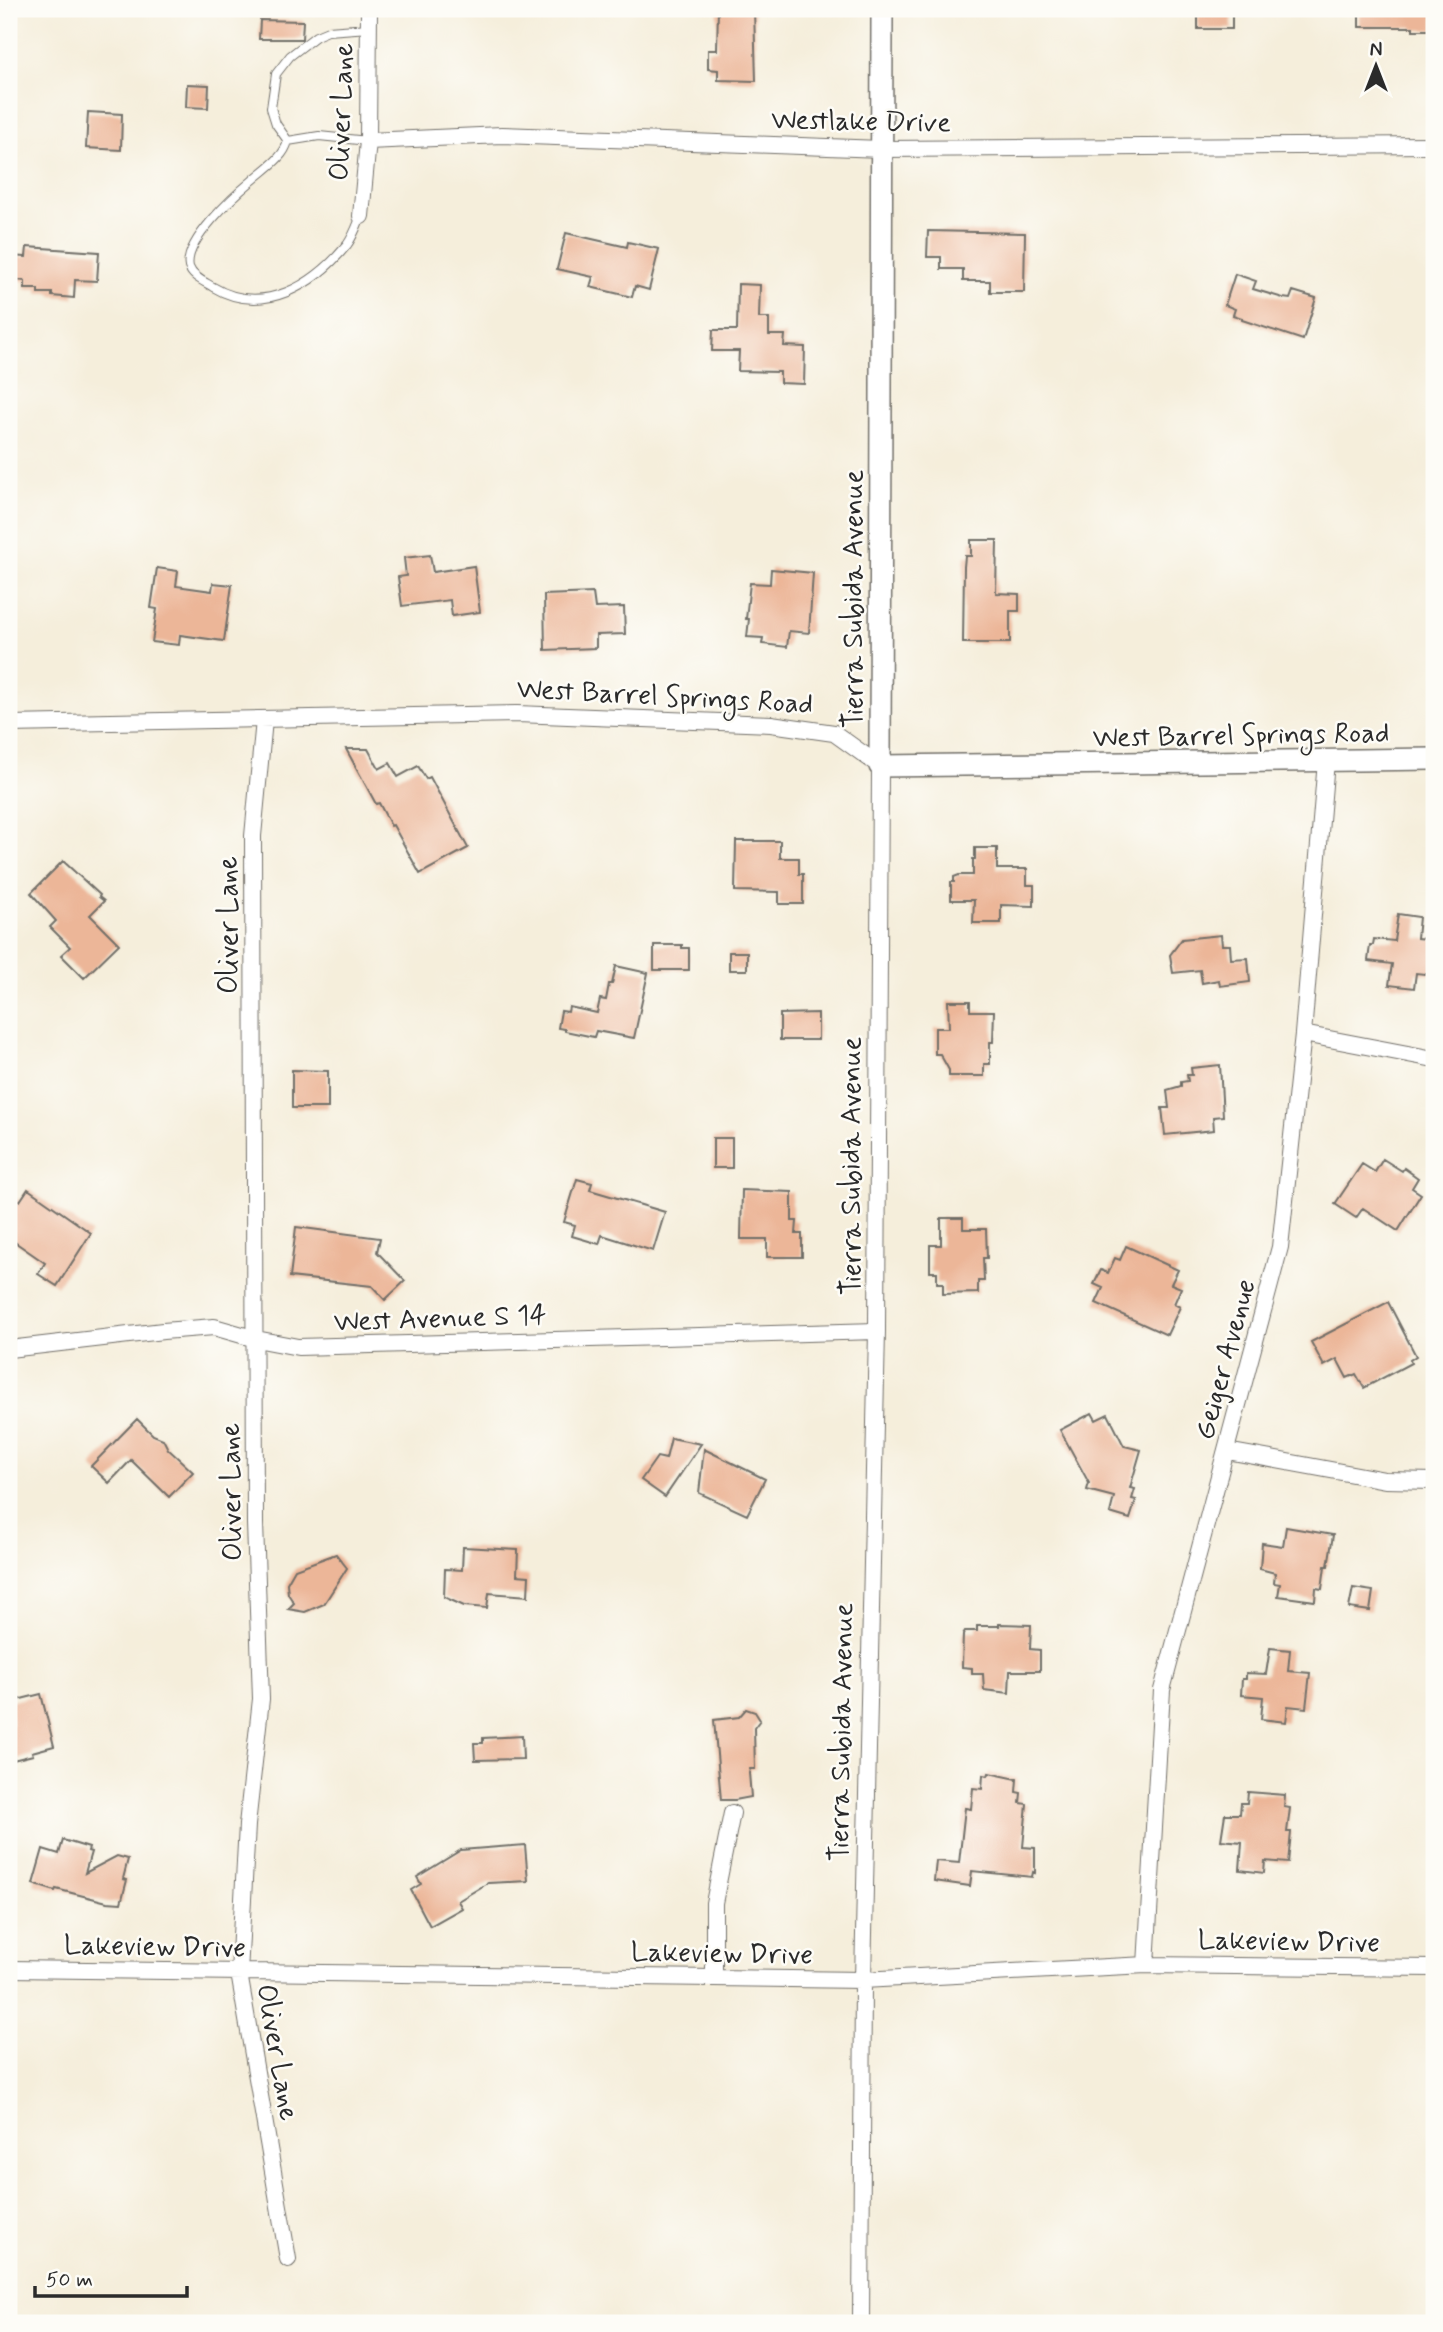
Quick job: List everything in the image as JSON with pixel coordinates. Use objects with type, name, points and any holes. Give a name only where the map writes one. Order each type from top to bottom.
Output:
[{"type":"street","name":"Oliver Lane","points":[[361,216],[368,141],[369,9]]},
{"type":"street","name":"Tierra Subida Avenue","points":[[861,2323],[863,1980],[877,1331],[882,9]]},
{"type":"street","name":"Westlake Drive","points":[[368,141],[502,135],[881,149],[1434,145]]},
{"type":"street","name":"West Barrel Springs Road","points":[[9,724],[517,714],[771,724],[834,733],[880,766],[1434,760]]},
{"type":"street","name":"Oliver Lane","points":[[264,720],[253,836],[255,1523],[261,1699],[247,1825],[239,1973],[288,2259]]},
{"type":"street","name":"Geiger Avenue","points":[[1146,1965],[1162,1690],[1280,1247],[1303,1034],[1326,761]]},
{"type":"street","points":[[1303,1034],[1434,1059]]},
{"type":"street","name":"West Avenue S 14","points":[[9,1349],[214,1327],[298,1347],[877,1331]]},
{"type":"street","points":[[1227,1451],[1385,1480],[1434,1481]]},
{"type":"street","points":[[714,1978],[714,1903],[732,1813]]},
{"type":"street","name":"Lakeview Drive","points":[[9,1969],[863,1980],[1146,1965],[1434,1968]]},
{"type":"lane","points":[[361,216],[348,243],[321,270],[298,288],[276,298],[238,298],[217,290],[192,274],[188,265],[191,250],[208,225],[286,150],[288,141],[276,124],[271,108],[276,74],[290,56],[316,36],[328,31],[369,28]]},
{"type":"lane","name":"Westlake Drive","points":[[288,141],[319,136],[368,141]]},
{"type":"building","points":[[718,9],[754,9],[756,81],[718,80],[718,70],[708,69],[708,50],[717,50]]},
{"type":"building","points":[[1198,9],[1232,9],[1232,29],[1198,29]]},
{"type":"building","points":[[1359,9],[1434,9],[1434,30],[1413,30],[1413,27],[1359,27]]},
{"type":"building","points":[[260,20],[303,21],[302,39],[259,39]]},
{"type":"building","points":[[187,84],[209,85],[208,108],[186,107]]},
{"type":"building","points":[[88,112],[122,114],[121,150],[86,148]]},
{"type":"building","points":[[928,231],[1025,233],[1024,292],[990,292],[990,281],[963,281],[963,269],[941,269],[941,257],[927,257]]},
{"type":"building","points":[[566,233],[627,247],[628,242],[659,249],[649,290],[635,286],[632,297],[590,287],[593,277],[557,269]]},
{"type":"building","points":[[27,247],[99,252],[97,281],[75,280],[74,298],[38,293],[38,289],[25,289],[25,281],[9,279],[9,256],[26,257]]},
{"type":"building","points":[[1235,274],[1256,281],[1253,289],[1283,298],[1290,299],[1293,291],[1316,298],[1303,340],[1233,315],[1235,309],[1225,305]]},
{"type":"building","points":[[738,284],[760,285],[759,318],[769,318],[769,335],[785,335],[784,346],[805,347],[804,384],[780,383],[780,372],[738,371],[739,351],[712,351],[713,330],[737,330]]},
{"type":"building","points":[[971,540],[997,540],[996,593],[1019,594],[1019,611],[1010,611],[1010,643],[963,643],[964,567],[965,556],[971,556]]},
{"type":"building","points":[[430,555],[433,572],[474,566],[480,612],[452,616],[450,600],[402,606],[398,577],[406,576],[404,558]]},
{"type":"building","points":[[157,568],[178,571],[176,586],[212,591],[213,583],[232,585],[224,641],[180,635],[179,645],[152,642],[157,609],[151,608]]},
{"type":"building","points":[[771,569],[813,573],[809,633],[789,631],[787,647],[762,644],[763,638],[747,637],[750,583],[770,584]]},
{"type":"building","points":[[593,593],[595,608],[624,607],[625,634],[596,635],[596,648],[545,650],[544,595]]},
{"type":"building","points":[[346,749],[368,749],[379,769],[390,763],[398,777],[418,766],[426,779],[430,777],[468,848],[420,874],[393,825],[391,826],[379,803],[376,804]]},
{"type":"building","points":[[736,841],[780,841],[780,858],[799,858],[799,874],[803,874],[803,904],[779,904],[779,892],[735,891]]},
{"type":"building","points":[[975,848],[997,848],[997,869],[1027,869],[1027,885],[1034,885],[1034,906],[1001,905],[1001,923],[973,923],[974,900],[951,900],[951,882],[959,875],[973,875]]},
{"type":"building","points":[[63,861],[100,895],[104,901],[90,915],[119,944],[84,978],[61,955],[70,947],[50,927],[56,921],[31,893]]},
{"type":"building","points":[[1398,914],[1419,917],[1417,938],[1434,940],[1434,975],[1416,973],[1414,988],[1389,985],[1392,964],[1368,961],[1370,945],[1373,945],[1374,939],[1394,941]]},
{"type":"building","points":[[1221,935],[1222,945],[1230,945],[1231,959],[1248,958],[1250,982],[1220,986],[1219,980],[1202,983],[1200,970],[1173,973],[1170,955],[1182,939]]},
{"type":"building","points":[[654,945],[682,945],[682,948],[689,948],[689,970],[654,970]]},
{"type":"building","points":[[729,952],[747,952],[747,970],[729,970]]},
{"type":"building","points":[[616,966],[648,973],[634,1038],[596,1031],[594,1037],[558,1028],[561,1011],[568,1012],[569,1007],[597,1013],[600,999],[606,1000]]},
{"type":"building","points":[[948,1001],[970,1001],[970,1011],[994,1011],[990,1064],[984,1064],[984,1076],[949,1076],[949,1070],[940,1054],[935,1054],[935,1028],[949,1028]]},
{"type":"building","points":[[818,1013],[818,1040],[780,1040],[780,1014]]},
{"type":"building","points":[[1220,1065],[1223,1116],[1213,1117],[1214,1130],[1165,1135],[1162,1108],[1169,1108],[1167,1090],[1188,1081],[1187,1075],[1192,1075],[1191,1068]]},
{"type":"building","points":[[292,1070],[328,1071],[328,1108],[292,1108]]},
{"type":"building","points":[[713,1138],[732,1138],[732,1168],[713,1168]]},
{"type":"building","points":[[1383,1159],[1402,1171],[1404,1168],[1418,1178],[1412,1188],[1421,1194],[1398,1231],[1363,1208],[1356,1218],[1335,1204],[1362,1164],[1375,1172]]},
{"type":"building","points":[[577,1179],[592,1183],[590,1190],[665,1212],[653,1251],[602,1235],[599,1244],[572,1236],[575,1225],[564,1222]]},
{"type":"building","points":[[28,1189],[91,1233],[57,1286],[38,1274],[45,1263],[9,1238],[9,1194],[20,1201]]},
{"type":"building","points":[[742,1190],[792,1192],[792,1221],[797,1221],[796,1234],[802,1234],[802,1257],[767,1257],[767,1239],[741,1239]]},
{"type":"building","points":[[941,1218],[963,1218],[963,1229],[986,1229],[987,1258],[983,1258],[984,1281],[978,1281],[978,1293],[943,1294],[943,1283],[937,1283],[937,1272],[930,1272],[930,1245],[941,1245]]},
{"type":"building","points":[[296,1227],[380,1238],[377,1252],[405,1281],[385,1300],[372,1286],[290,1277]]},
{"type":"building","points":[[1126,1246],[1178,1270],[1171,1284],[1181,1288],[1174,1304],[1180,1307],[1167,1335],[1096,1303],[1103,1288],[1094,1284],[1101,1270],[1108,1273],[1115,1258],[1120,1260]]},
{"type":"building","points":[[1388,1302],[1416,1356],[1410,1360],[1411,1363],[1364,1388],[1356,1374],[1347,1378],[1337,1359],[1324,1366],[1311,1342]]},
{"type":"building","points":[[1092,1413],[1096,1420],[1108,1414],[1124,1446],[1141,1450],[1130,1488],[1135,1489],[1132,1499],[1136,1500],[1130,1519],[1110,1513],[1114,1497],[1087,1490],[1089,1483],[1060,1430]]},
{"type":"building","points":[[137,1419],[153,1435],[163,1439],[168,1449],[193,1472],[169,1497],[131,1460],[109,1483],[91,1466]]},
{"type":"building","points":[[671,1438],[701,1444],[665,1497],[641,1480],[657,1457],[666,1459]]},
{"type":"building","points":[[704,1449],[765,1479],[747,1515],[699,1493]]},
{"type":"building","points":[[1286,1527],[1333,1535],[1322,1589],[1316,1588],[1315,1601],[1278,1596],[1280,1584],[1274,1583],[1275,1573],[1260,1569],[1262,1543],[1283,1546]]},
{"type":"building","points":[[463,1547],[518,1550],[517,1575],[529,1576],[528,1596],[489,1593],[487,1608],[464,1606],[444,1597],[445,1569],[462,1570]]},
{"type":"building","points":[[336,1554],[347,1568],[324,1604],[305,1612],[288,1609],[294,1603],[288,1594],[287,1583],[295,1569]]},
{"type":"building","points":[[1353,1588],[1373,1591],[1370,1611],[1349,1608]]},
{"type":"building","points":[[1031,1625],[1030,1649],[1040,1650],[1040,1671],[1010,1671],[1009,1693],[984,1690],[983,1674],[972,1674],[972,1668],[962,1667],[965,1631],[977,1631],[977,1626]]},
{"type":"building","points":[[1270,1648],[1290,1650],[1288,1671],[1310,1673],[1306,1708],[1288,1706],[1286,1722],[1261,1719],[1263,1697],[1241,1695],[1242,1679],[1246,1679],[1246,1673],[1266,1674]]},
{"type":"building","points":[[41,1694],[54,1746],[9,1761],[9,1726],[12,1725],[9,1702]]},
{"type":"building","points":[[746,1709],[755,1712],[760,1720],[754,1728],[755,1769],[750,1769],[749,1773],[751,1797],[721,1800],[714,1720],[739,1717]]},
{"type":"building","points":[[522,1736],[523,1759],[475,1760],[474,1743],[483,1743],[483,1738]]},
{"type":"building","points":[[989,1773],[1017,1779],[1016,1792],[1021,1793],[1020,1803],[1027,1804],[1023,1847],[1035,1848],[1035,1873],[1033,1872],[1032,1877],[972,1871],[970,1886],[934,1881],[936,1861],[959,1863],[965,1808],[971,1809],[973,1788],[982,1789],[983,1775],[988,1776]]},
{"type":"building","points":[[1248,1792],[1285,1795],[1284,1807],[1290,1808],[1287,1832],[1291,1832],[1288,1863],[1265,1861],[1264,1873],[1240,1870],[1242,1842],[1221,1840],[1225,1814],[1240,1814],[1241,1803],[1247,1803]]},
{"type":"building","points":[[63,1840],[89,1848],[88,1851],[91,1852],[85,1873],[117,1856],[128,1859],[123,1879],[127,1880],[121,1903],[56,1889],[55,1891],[33,1884],[43,1849],[59,1854]]},
{"type":"building","points":[[525,1845],[528,1881],[488,1883],[458,1901],[462,1908],[430,1926],[411,1890],[421,1884],[417,1877],[461,1850]]}]
